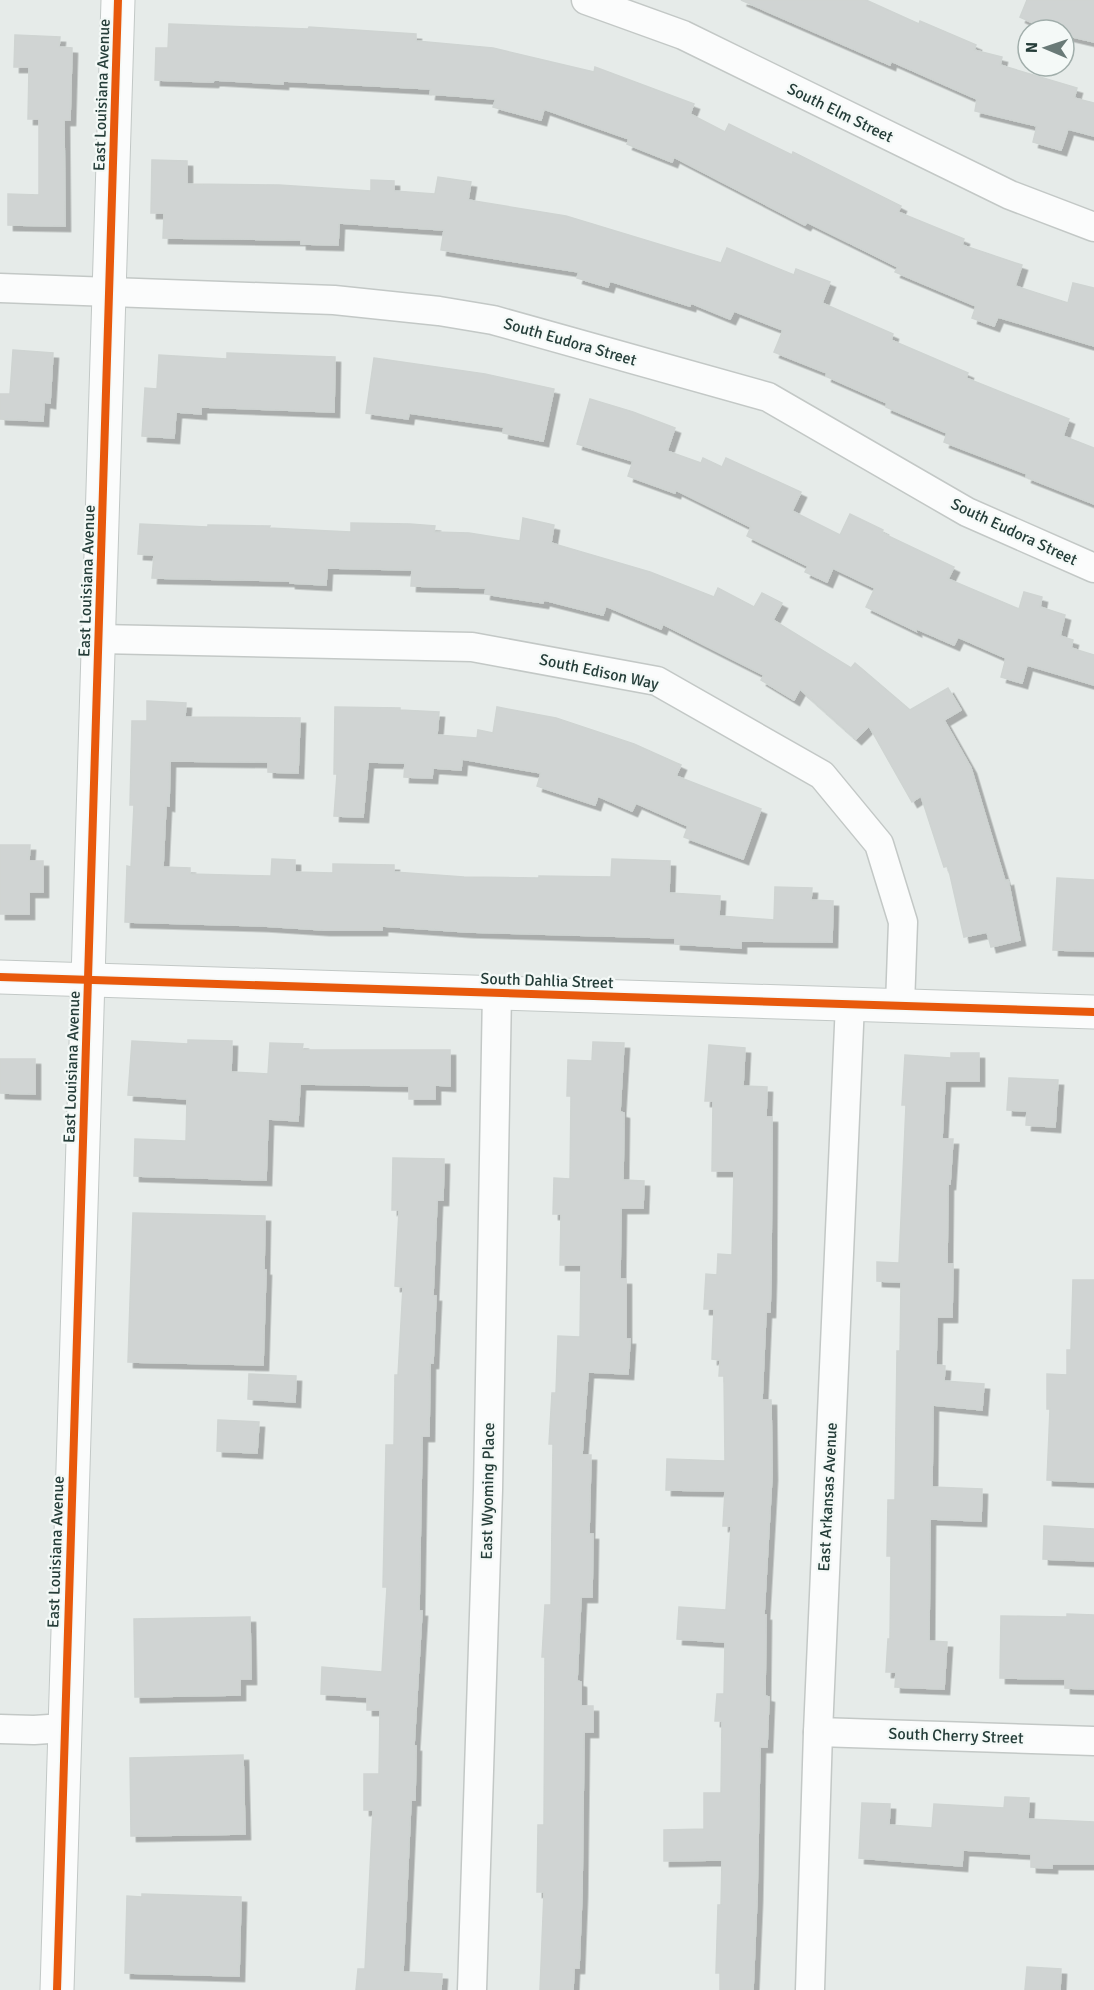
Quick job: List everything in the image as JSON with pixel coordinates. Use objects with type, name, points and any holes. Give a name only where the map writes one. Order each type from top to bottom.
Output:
[{"type":"street","name":"East Louisiana Avenue","points":[[57,1990],[118,0]]},
{"type":"street","name":"South Elm Street","points":[[586,0],[683,35],[1010,195],[1094,226]]},
{"type":"street","name":"South Eudora Street","points":[[0,288],[334,300],[439,311],[493,320],[768,397],[967,512],[1094,568]]},
{"type":"street","name":"South Edison Way","points":[[99,639],[472,647],[657,681],[822,775],[879,844],[903,922],[900,1005]]},
{"type":"street","name":"South Dahlia Street","points":[[0,977],[1094,1012]]},
{"type":"street","name":"East Wyoming Place","points":[[472,1990],[488,1490],[497,992]]},
{"type":"street","name":"East Arkansas Avenue","points":[[810,1990],[818,1732],[850,1003]]},
{"type":"street","points":[[0,1729],[64,1728]]},
{"type":"street","name":"South Cherry Street","points":[[818,1732],[1094,1741]]},
{"type":"building","points":[[741,0],[866,0],[919,24],[920,21],[976,45],[974,50],[1002,57],[1000,65],[1016,70],[1016,78],[1044,78],[1077,88],[1074,98],[1094,103],[1094,136],[1068,129],[1061,150],[1033,142],[1037,126],[975,111],[977,99],[891,61],[890,65]]},
{"type":"building","points":[[1027,0],[1094,0],[1094,42],[1076,38],[1076,18],[1020,17]]},
{"type":"building","points":[[169,24],[308,29],[309,27],[416,34],[416,41],[493,48],[594,72],[595,67],[694,104],[690,114],[725,132],[729,124],[792,155],[793,152],[901,206],[898,212],[964,239],[962,245],[1022,265],[1015,286],[1068,303],[1073,283],[1094,288],[1094,346],[998,317],[994,326],[972,318],[976,306],[895,272],[898,267],[807,222],[805,225],[674,157],[672,162],[627,144],[629,139],[544,109],[541,120],[493,107],[496,99],[430,94],[431,89],[283,81],[283,84],[214,80],[213,82],[155,80],[156,48],[168,48]]},
{"type":"building","points":[[15,35],[60,37],[59,47],[72,48],[70,120],[64,120],[65,226],[8,225],[8,194],[39,195],[39,119],[28,119],[29,67],[14,67]]},
{"type":"building","points":[[152,160],[187,161],[187,184],[279,185],[371,191],[371,180],[394,181],[394,191],[435,194],[438,177],[471,182],[468,200],[566,216],[721,263],[727,248],[794,275],[796,269],[830,282],[822,303],[893,334],[891,340],[968,373],[966,378],[1069,419],[1063,436],[1094,448],[1094,504],[1026,477],[1027,474],[944,442],[947,433],[886,407],[887,403],[826,376],[827,373],[774,352],[783,330],[734,311],[730,319],[691,303],[690,306],[610,281],[608,287],[577,278],[579,272],[441,250],[444,230],[339,223],[338,245],[301,244],[301,240],[163,238],[164,213],[151,213]]},
{"type":"building","points":[[13,350],[53,353],[50,403],[44,402],[43,421],[0,419],[0,394],[10,394]]},
{"type":"building","points":[[227,353],[335,357],[334,412],[201,407],[201,414],[176,412],[174,438],[142,436],[145,388],[157,389],[159,355],[227,359]]},
{"type":"building","points":[[374,358],[485,374],[554,389],[543,441],[503,433],[504,427],[409,413],[408,419],[366,413]]},
{"type":"building","points":[[590,399],[675,428],[667,451],[701,463],[703,458],[722,467],[726,458],[801,492],[792,511],[840,535],[850,514],[883,530],[882,533],[954,567],[948,579],[1019,609],[1024,592],[1042,597],[1040,607],[1065,615],[1060,636],[1073,640],[1071,648],[1094,655],[1094,685],[1027,665],[1022,683],[1001,677],[1006,658],[958,637],[954,645],[915,628],[916,631],[866,607],[875,588],[833,568],[827,582],[805,572],[808,566],[747,536],[751,527],[676,490],[675,493],[628,476],[633,461],[577,444]]},
{"type":"building","points":[[523,518],[554,525],[551,543],[650,572],[714,597],[718,588],[754,607],[762,593],[782,603],[773,620],[851,668],[855,663],[910,710],[948,688],[961,710],[944,720],[971,768],[1005,881],[1008,880],[1020,940],[991,947],[987,932],[964,937],[948,866],[944,867],[921,796],[912,802],[869,726],[856,739],[800,689],[794,700],[761,680],[764,675],[663,624],[661,629],[606,606],[603,615],[544,600],[543,603],[485,594],[486,588],[411,586],[412,570],[327,568],[326,585],[290,583],[290,581],[152,578],[154,555],[138,554],[140,524],[208,527],[208,525],[270,526],[269,528],[351,532],[351,523],[410,524],[435,526],[434,532],[469,533],[520,541]]},
{"type":"building","points":[[147,701],[186,703],[185,717],[300,718],[298,773],[268,772],[268,762],[170,761],[169,806],[166,805],[163,867],[190,868],[190,874],[271,876],[272,859],[295,860],[295,872],[333,873],[333,864],[394,865],[394,872],[464,877],[539,878],[539,876],[611,877],[612,859],[670,861],[669,893],[720,896],[719,916],[774,920],[775,887],[812,888],[811,900],[833,901],[832,942],[741,941],[741,948],[675,944],[675,938],[467,932],[382,926],[382,930],[324,930],[125,922],[127,866],[131,867],[134,805],[130,805],[132,721],[147,721]]},
{"type":"building","points":[[335,707],[400,708],[400,710],[439,712],[437,735],[477,738],[478,730],[493,733],[497,707],[556,718],[634,744],[681,765],[676,776],[761,809],[743,859],[684,837],[688,826],[636,803],[632,811],[598,796],[595,805],[537,786],[541,773],[462,759],[461,770],[433,768],[432,778],[404,777],[405,763],[368,762],[363,817],[334,816],[337,774],[334,774]]},
{"type":"building","points":[[0,845],[30,845],[29,861],[43,861],[43,892],[29,892],[29,914],[0,914]]},
{"type":"building","points":[[1057,878],[1094,880],[1094,951],[1053,950]]},
{"type":"building","points":[[188,1040],[232,1041],[231,1072],[268,1074],[270,1043],[303,1044],[302,1050],[450,1050],[450,1086],[435,1085],[435,1099],[409,1099],[409,1086],[300,1084],[298,1121],[268,1119],[266,1180],[134,1176],[135,1139],[186,1141],[187,1099],[128,1095],[132,1041],[188,1044]]},
{"type":"building","points":[[593,1042],[624,1043],[620,1112],[624,1113],[623,1180],[644,1181],[643,1208],[621,1208],[620,1279],[626,1279],[626,1339],[630,1339],[628,1374],[588,1372],[582,1455],[591,1455],[589,1534],[593,1534],[592,1597],[581,1597],[577,1681],[581,1682],[581,1706],[593,1706],[593,1732],[584,1732],[579,1968],[574,1968],[573,1990],[540,1990],[544,1892],[537,1892],[538,1825],[544,1825],[545,1657],[542,1657],[545,1605],[551,1605],[553,1444],[549,1444],[552,1393],[556,1393],[558,1336],[580,1337],[581,1265],[560,1265],[561,1214],[553,1214],[554,1178],[570,1179],[571,1096],[567,1096],[568,1060],[592,1061]]},
{"type":"building","points":[[709,1045],[745,1048],[743,1086],[767,1087],[766,1117],[772,1117],[770,1312],[766,1312],[762,1400],[771,1400],[772,1475],[764,1615],[766,1615],[765,1696],[769,1697],[767,1747],[760,1747],[753,1990],[720,1990],[720,1973],[716,1973],[722,1860],[664,1861],[664,1830],[704,1829],[704,1793],[721,1793],[722,1721],[715,1721],[717,1694],[724,1694],[725,1642],[677,1639],[679,1607],[726,1610],[731,1526],[723,1526],[725,1491],[666,1490],[667,1459],[725,1461],[724,1376],[719,1376],[720,1360],[712,1359],[714,1309],[704,1309],[706,1274],[717,1275],[718,1254],[732,1255],[734,1171],[712,1171],[713,1101],[705,1101]]},
{"type":"building","points":[[951,1053],[979,1053],[979,1081],[945,1081],[942,1139],[953,1139],[950,1184],[948,1184],[947,1264],[953,1264],[952,1317],[937,1317],[936,1365],[945,1366],[944,1381],[984,1384],[982,1410],[933,1405],[932,1487],[982,1489],[981,1521],[930,1519],[929,1641],[947,1642],[944,1689],[895,1687],[896,1672],[886,1672],[888,1639],[890,1639],[891,1556],[887,1556],[888,1500],[895,1500],[897,1351],[900,1351],[901,1282],[877,1281],[877,1262],[899,1263],[906,1105],[902,1105],[905,1055],[951,1058]]},
{"type":"building","points":[[0,1059],[35,1059],[35,1094],[0,1093]]},
{"type":"building","points":[[1009,1078],[1058,1080],[1055,1127],[1026,1125],[1027,1111],[1007,1110]]},
{"type":"building","points":[[393,1158],[444,1159],[443,1200],[437,1200],[433,1296],[436,1296],[433,1363],[430,1363],[429,1436],[422,1436],[419,1611],[422,1611],[414,1746],[416,1746],[415,1800],[411,1800],[403,1972],[442,1974],[441,1990],[356,1990],[358,1969],[365,1969],[373,1810],[364,1810],[364,1774],[379,1774],[380,1710],[367,1710],[367,1697],[321,1694],[322,1667],[382,1672],[387,1587],[383,1587],[386,1445],[394,1445],[395,1375],[398,1375],[403,1287],[395,1286],[399,1210],[392,1210]]},
{"type":"building","points":[[133,1213],[265,1216],[263,1365],[128,1362]]},
{"type":"building","points":[[1073,1280],[1094,1280],[1094,1482],[1047,1480],[1050,1409],[1047,1409],[1047,1374],[1067,1375],[1067,1350],[1071,1350]]},
{"type":"building","points":[[249,1374],[296,1376],[295,1402],[248,1399]]},
{"type":"building","points":[[218,1420],[259,1422],[257,1453],[217,1451]]},
{"type":"building","points":[[1044,1526],[1094,1529],[1094,1561],[1043,1559]]},
{"type":"building","points":[[1067,1614],[1094,1615],[1094,1689],[1065,1688],[1065,1679],[1000,1678],[1001,1616],[1067,1617]]},
{"type":"building","points":[[250,1617],[251,1679],[240,1679],[240,1695],[135,1697],[134,1619]]},
{"type":"building","points":[[243,1755],[245,1834],[131,1836],[130,1758]]},
{"type":"building","points":[[1005,1797],[1029,1798],[1028,1819],[1094,1822],[1094,1864],[1052,1864],[1052,1868],[1031,1867],[1031,1854],[963,1850],[962,1866],[859,1858],[862,1803],[890,1804],[889,1825],[932,1828],[934,1804],[1004,1808]]},
{"type":"building","points":[[142,1894],[241,1897],[239,1976],[125,1973],[127,1896],[142,1897]]},
{"type":"building","points":[[1027,1967],[1061,1969],[1060,1990],[1025,1990]]},
{"type":"cycle path","points":[[57,1990],[118,0]]},
{"type":"cycle path","points":[[0,977],[1094,1012]]}]
